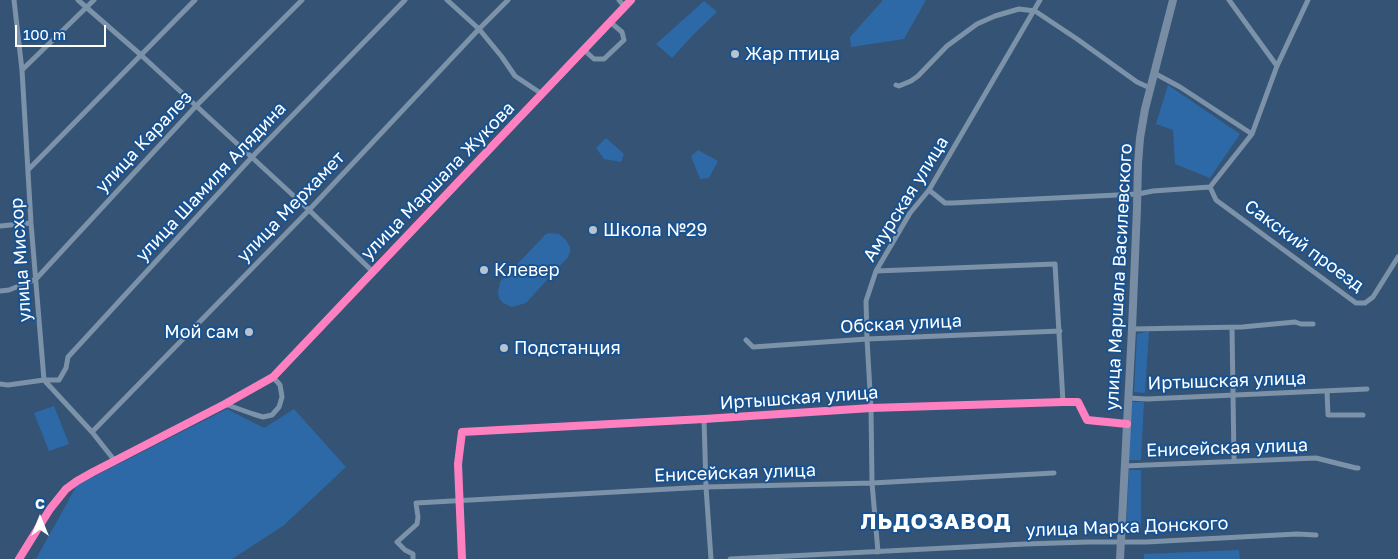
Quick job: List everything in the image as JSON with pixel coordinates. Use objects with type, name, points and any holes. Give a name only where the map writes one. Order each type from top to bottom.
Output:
[{"type":"main road","name":"улица Маршала Василевского","points":[[1120,559],[1140,138],[1150,88],[1173,0]]},
{"type":"street","name":"улица Мисхор","points":[[14,0],[22,70],[44,380]]},
{"type":"street","points":[[78,0],[252,157],[372,272]]},
{"type":"street","points":[[22,70],[94,0]]},
{"type":"street","points":[[28,170],[195,0]]},
{"type":"street","name":"улица Каралез","points":[[0,291],[9,290],[36,279],[196,106],[302,0]]},
{"type":"street","name":"улица Шамиля Алядина","points":[[44,380],[59,380],[66,368],[68,357],[252,157],[405,0]]},
{"type":"street","points":[[447,0],[479,29],[515,76],[542,94]]},
{"type":"street","name":"улица Мерхамет","points":[[92,432],[309,210],[508,0]]},
{"type":"street","points":[[619,0],[625,7]]},
{"type":"street","name":"улица Маршала Жукова","points":[[19,559],[50,509],[66,489],[115,460],[270,379],[631,0]]},
{"type":"street","name":"Амурская улица","points":[[878,552],[872,483],[866,301],[876,271],[910,212],[929,190],[1040,0]]},
{"type":"street","points":[[1229,0],[1277,66]]},
{"type":"street","points":[[929,190],[945,203],[952,203],[1138,194],[1153,191],[1210,188],[1252,134],[1277,66],[1308,0]]},
{"type":"street","points":[[896,85],[911,82],[946,46],[977,24],[1019,9],[1034,11],[1137,82],[1150,88]]},
{"type":"street","points":[[584,50],[594,59],[604,59],[624,40],[622,32],[610,22]]},
{"type":"street","points":[[1154,73],[1180,87],[1252,134]]},
{"type":"street","name":"Сакский проезд","points":[[1210,188],[1216,200],[1356,303],[1365,303],[1373,297],[1398,257]]},
{"type":"street","points":[[0,226],[32,223]]},
{"type":"street","points":[[876,271],[1054,264],[1060,331],[1063,402]]},
{"type":"street","points":[[1132,329],[1232,327],[1295,322],[1313,324]]},
{"type":"street","points":[[1232,327],[1234,461]]},
{"type":"street","name":"Обская улица","points":[[746,340],[753,347],[867,338],[1060,331]]},
{"type":"street","points":[[225,404],[263,417],[272,415],[279,407],[282,396],[280,385],[270,379]]},
{"type":"street","points":[[0,384],[8,385],[44,380],[115,460]]},
{"type":"street","name":"Иртышская улица","points":[[1128,398],[1147,399],[1367,389]]},
{"type":"street","name":"Иртышская улица","points":[[1327,390],[1328,415],[1363,415]]},
{"type":"street","name":"Иртышская улица","points":[[459,501],[458,464],[462,432],[871,408],[1063,402],[1078,402],[1086,420],[1127,424]]},
{"type":"street","points":[[704,419],[711,559]]},
{"type":"street","name":"Енисейская улица","points":[[1124,466],[1316,458],[1358,468]]},
{"type":"street","name":"Енисейская улица","points":[[413,559],[413,554],[404,550],[397,542],[417,524],[416,503],[706,486],[872,483],[1054,473]]},
{"type":"street","points":[[459,501],[462,559]]},
{"type":"street","name":"улица Марка Донского","points":[[730,559],[1025,544],[1146,542],[1297,534],[1316,535]]},
{"type":"shaded area","points":[[883,0],[926,0],[904,39],[851,47],[850,37]]},
{"type":"shaded area","points":[[704,1],[717,12],[672,58],[656,44]]},
{"type":"shaded area","points":[[1168,85],[1240,134],[1210,178],[1175,164],[1173,130],[1156,124]]},
{"type":"shaded area","points":[[606,138],[624,154],[621,162],[604,159],[596,148]]},
{"type":"shaded area","points":[[698,150],[718,161],[709,178],[700,179],[691,156]]},
{"type":"shaded area","points":[[549,233],[559,234],[566,240],[570,247],[568,257],[526,303],[512,307],[503,303],[499,298],[498,292],[500,282]]},
{"type":"shaded area","points":[[1149,331],[1145,393],[1134,392],[1137,334]]},
{"type":"shaded area","points":[[1132,402],[1144,402],[1141,460],[1128,460]]},
{"type":"shaded area","points":[[54,406],[69,444],[49,451],[34,413]]},
{"type":"shaded area","points":[[227,409],[264,428],[294,409],[346,467],[283,526],[232,559],[36,559],[77,485]]},
{"type":"shaded area","points":[[1129,470],[1141,470],[1141,528],[1126,529]]},
{"type":"shaded area","points":[[1239,550],[1240,559],[1144,559],[1144,554]]},
{"type":"cycle path","points":[[19,559],[50,509],[66,489],[77,481],[273,377],[631,0]]},
{"type":"cycle path","points":[[462,559],[458,464],[462,432],[871,408],[1063,402],[1078,402],[1087,420],[1127,424]]},
{"type":"place","name":"Жар птица","points":[[735,54]]},
{"type":"place","name":"Школа №29","points":[[593,230]]},
{"type":"place","name":"Клевер","points":[[484,270]]},
{"type":"place","name":"Мой сам","points":[[249,332]]},
{"type":"place","name":"Подстанция","points":[[504,348]]},
{"type":"district","name":"ЛЬДОЗАВОД","points":[[936,522]]}]
